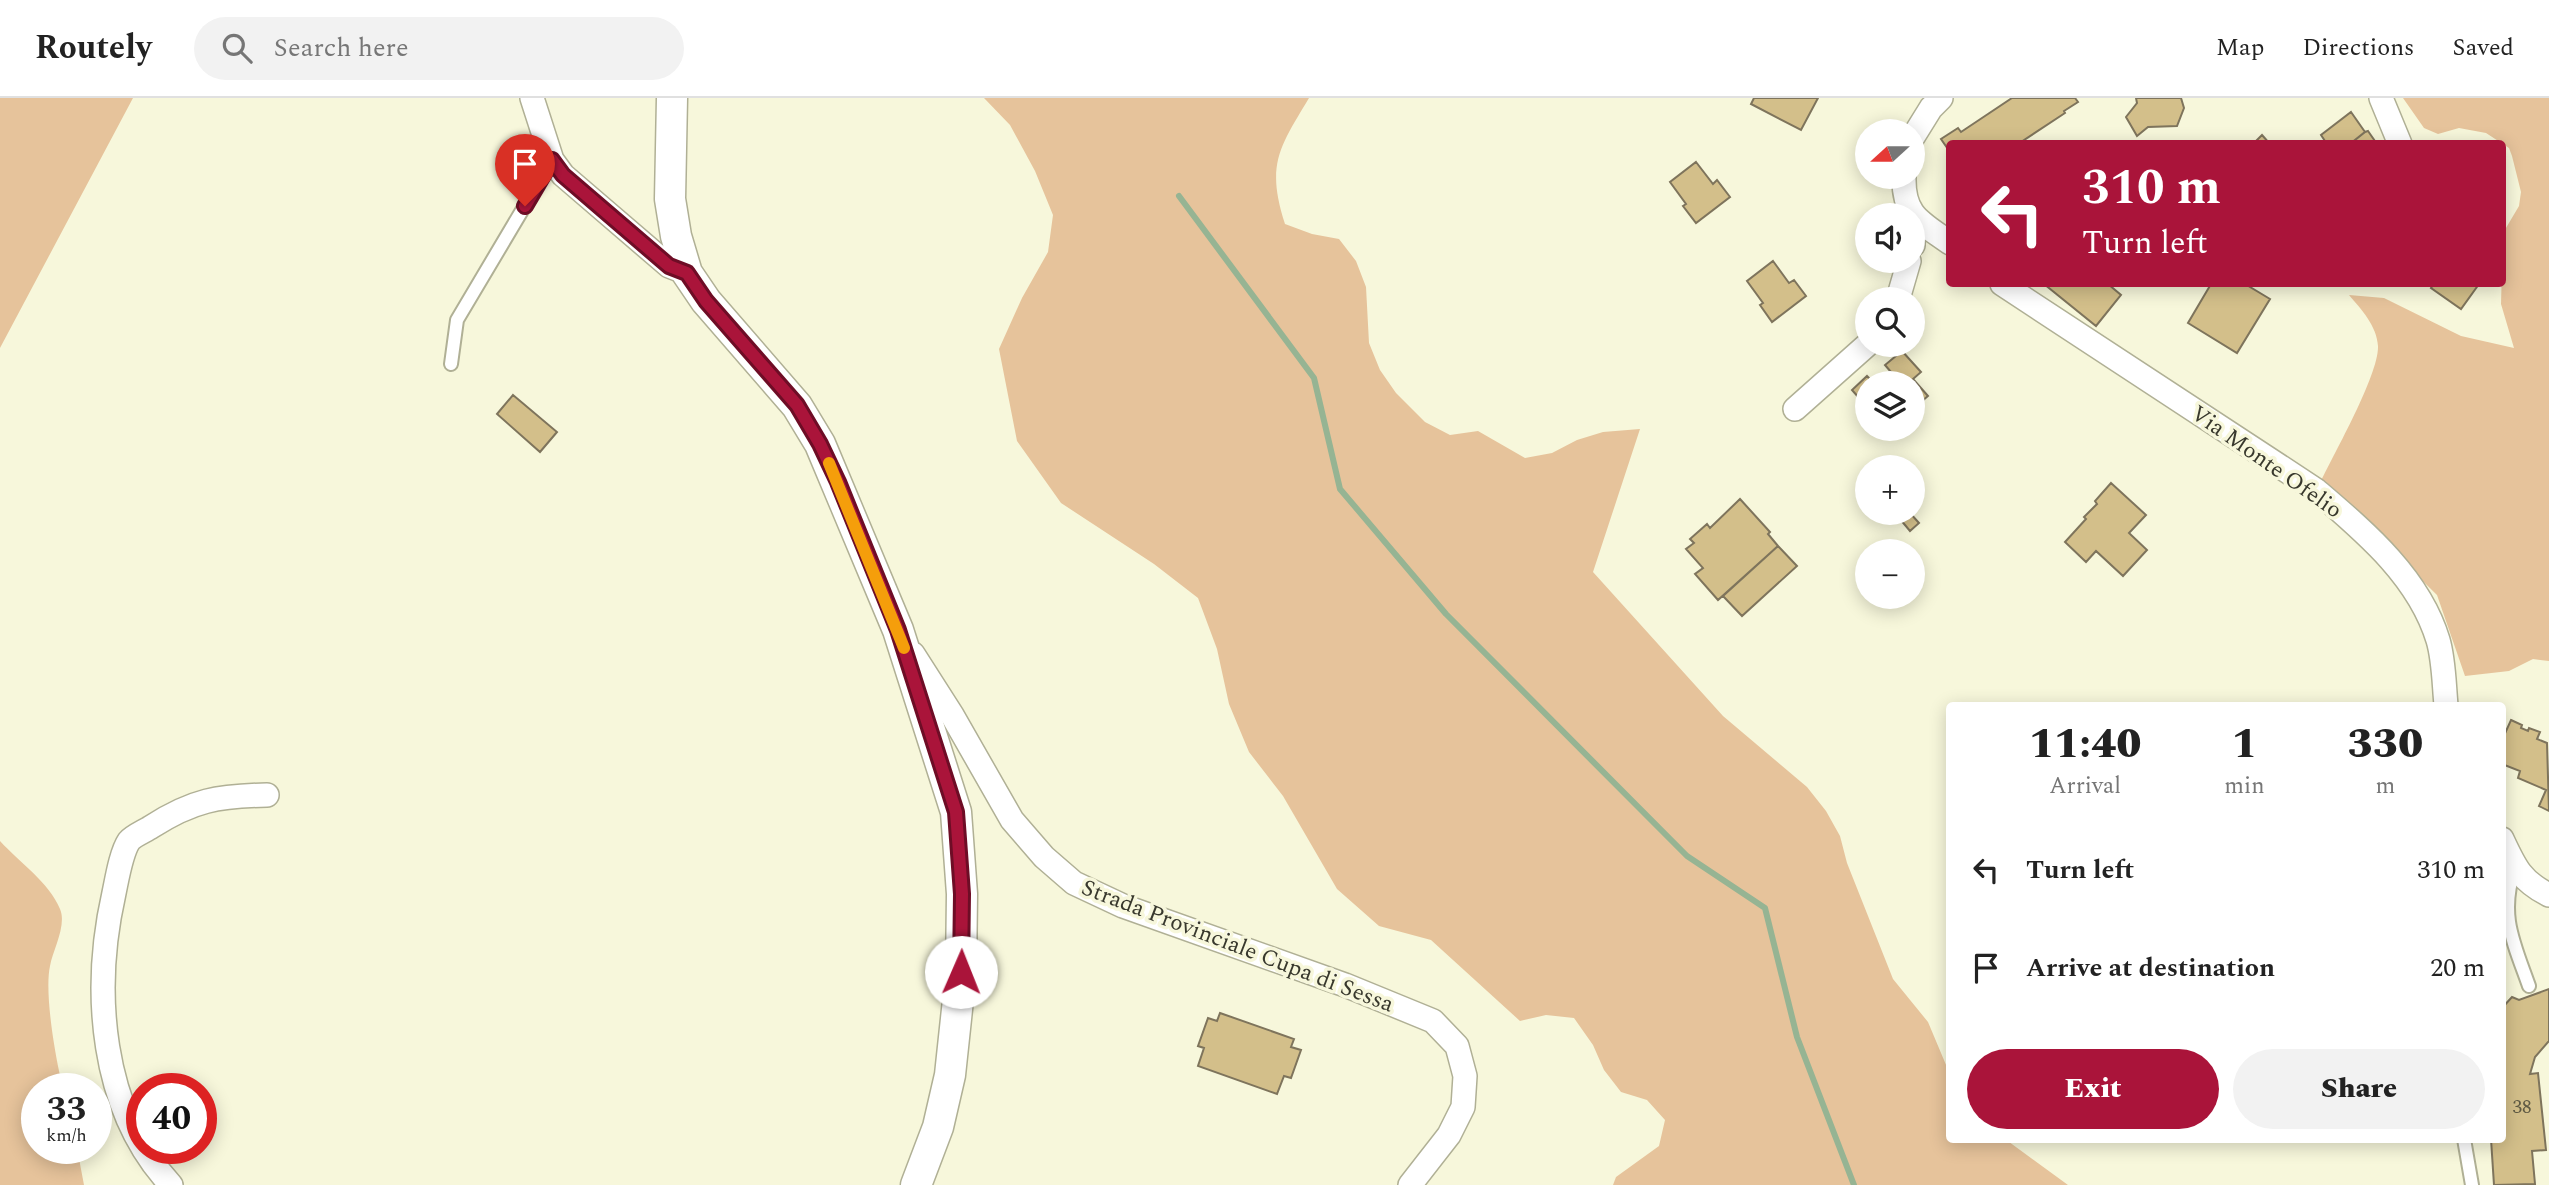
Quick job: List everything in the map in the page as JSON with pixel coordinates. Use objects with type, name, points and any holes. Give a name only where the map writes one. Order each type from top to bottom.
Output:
[{"type":"street","points":[[532,98],[552,160],[563,175],[669,266],[687,273]]},
{"type":"street","points":[[671,98],[670,199],[676,236],[687,273],[706,301],[797,405],[820,444],[898,630],[956,812],[962,894],[961,972],[950,1075],[938,1127],[916,1185]]},
{"type":"street","points":[[1924,119],[1941,98]]},
{"type":"street","points":[[2381,98],[2398,140]]},
{"type":"street","points":[[1925,225],[1946,240]]},
{"type":"street","name":"Via Monte Ofelio","points":[[2007,287],[2316,490],[2354,522],[2389,557],[2422,600],[2439,642],[2446,702]]},
{"type":"street","points":[[1795,409],[1855,356]]},
{"type":"street","name":"Strada Provinciale Cupa di Sessa","points":[[898,630],[952,715],[1012,821],[1044,857],[1074,883],[1123,906],[1345,985],[1433,1021],[1457,1046],[1465,1076],[1463,1107],[1441,1146],[1410,1185]]},
{"type":"street","points":[[171,1185],[144,1152],[128,1120],[112,1067],[102,1000],[107,924],[118,871],[129,841],[175,812],[214,798],[267,795]]},
{"type":"street","points":[[2509,872],[2549,895]]},
{"type":"lane","points":[[450,364],[457,320],[552,160]]},
{"type":"lane","points":[[2509,872],[2508,929],[2529,986]]},
{"type":"lane","points":[[2465,1143],[2472,1185]]},
{"type":"shaded area","points":[[0,98],[133,98],[0,348]]},
{"type":"shaded area","points":[[984,98],[1309,98],[1283,144],[1276,171],[1279,204],[1285,224],[1312,234],[1339,239],[1356,261],[1366,287],[1369,343],[1380,370],[1396,393],[1425,422],[1450,435],[1478,431],[1525,458],[1552,453],[1577,440],[1603,432],[1640,429],[1593,572],[1723,716],[1807,787],[1826,811],[1840,836],[1847,863],[1893,979],[1928,1022],[1946,1065],[1946,1143],[2010,1143],[2068,1185],[1613,1185],[1616,1177],[1659,1146],[1665,1120],[1647,1100],[1621,1092],[1604,1070],[1593,1045],[1574,1018],[1546,1015],[1520,1021],[1431,940],[1379,926],[1337,889],[1283,796],[1249,752],[1229,704],[1217,649],[1198,598],[1154,564],[1061,503],[1017,441],[999,349],[1022,298],[1048,252],[1053,215],[1035,171],[1010,125]]},
{"type":"shaded area","points":[[2403,98],[2549,98],[2549,661],[2533,659],[2509,671],[2465,676],[2437,595],[2321,481],[2364,393],[2378,346],[2368,318],[2349,295],[2384,298],[2461,336],[2514,348],[2501,304],[2501,287],[2506,287],[2506,228],[2519,206],[2521,192],[2506,140],[2497,140],[2486,133],[2459,128],[2438,134],[2424,128]]},
{"type":"shaded area","points":[[0,841],[49,890],[62,915],[49,978],[54,1045],[60,1073],[21,1073],[21,1164],[80,1164],[84,1185],[0,1185]]},
{"type":"building","points":[[1754,98],[1818,98],[1801,130],[1751,104]]},
{"type":"building","points":[[2012,98],[2075,98],[2078,102],[2024,140],[1946,140],[1946,146],[1941,139],[1958,128],[1961,132]]},
{"type":"building","points":[[2136,98],[2181,98],[2184,108],[2177,126],[2148,127],[2137,136],[2126,117],[2137,103]]},
{"type":"building","points":[[2351,112],[2365,132],[2355,140],[2324,140],[2321,135]]},
{"type":"building","points":[[2368,131],[2374,140],[2355,140]]},
{"type":"building","points":[[1696,162],[1713,184],[1717,180],[1730,197],[1696,223],[1670,182]]},
{"type":"building","points":[[1773,261],[1789,283],[1794,280],[1806,296],[1772,322],[1760,305],[1763,303],[1747,281]]},
{"type":"building","points":[[2048,287],[2112,287],[2121,295],[2096,326]]},
{"type":"building","points":[[2209,287],[2250,287],[2270,299],[2237,353],[2188,323]]},
{"type":"building","points":[[2432,287],[2477,287],[2461,309]]},
{"type":"building","points":[[1895,357],[1907,357],[1920,371],[1890,371],[1885,365]]},
{"type":"building","points":[[513,395],[557,432],[540,452],[497,414]]},
{"type":"building","points":[[2111,483],[2146,515],[2129,533],[2147,550],[2123,576],[2096,551],[2086,562],[2065,542],[2086,519],[2084,517],[2097,504],[2095,501]]},
{"type":"building","points":[[1740,499],[1770,532],[1768,534],[1778,546],[1718,600],[1695,574],[1703,568],[1686,549],[1694,543],[1690,539],[1707,524],[1710,528]]},
{"type":"building","points":[[1905,525],[1917,525],[1910,531]]},
{"type":"building","points":[[1778,546],[1797,566],[1742,616],[1723,596]]},
{"type":"building","points":[[2511,720],[2528,731],[2529,728],[2540,732],[2537,739],[2547,743],[2549,811],[2539,806],[2546,790],[2518,778],[2520,771],[2506,766],[2506,731]]},
{"type":"building","points":[[2549,989],[2549,1041],[2535,1057],[2530,1074],[2538,1073],[2546,1150],[2532,1151],[2535,1184],[2494,1185],[2491,1143],[2506,1143],[2506,1004],[2512,997],[2519,1000]]},
{"type":"building","points":[[1220,1013],[1294,1039],[1291,1047],[1301,1050],[1291,1078],[1284,1076],[1277,1094],[1198,1066],[1204,1048],[1198,1046],[1208,1018],[1217,1021]]},
{"type":"waterway","points":[[1179,196],[1314,378],[1340,489],[1446,614],[1687,856],[1765,908],[1797,1037],[1854,1185]]},
{"type":"slow traffic","points":[[829,463],[904,648]]},
{"type":"route","points":[[525,206],[552,160],[563,175],[669,266],[687,273],[706,301],[797,405],[820,444],[898,630],[956,812],[962,894],[961,972]]}]
